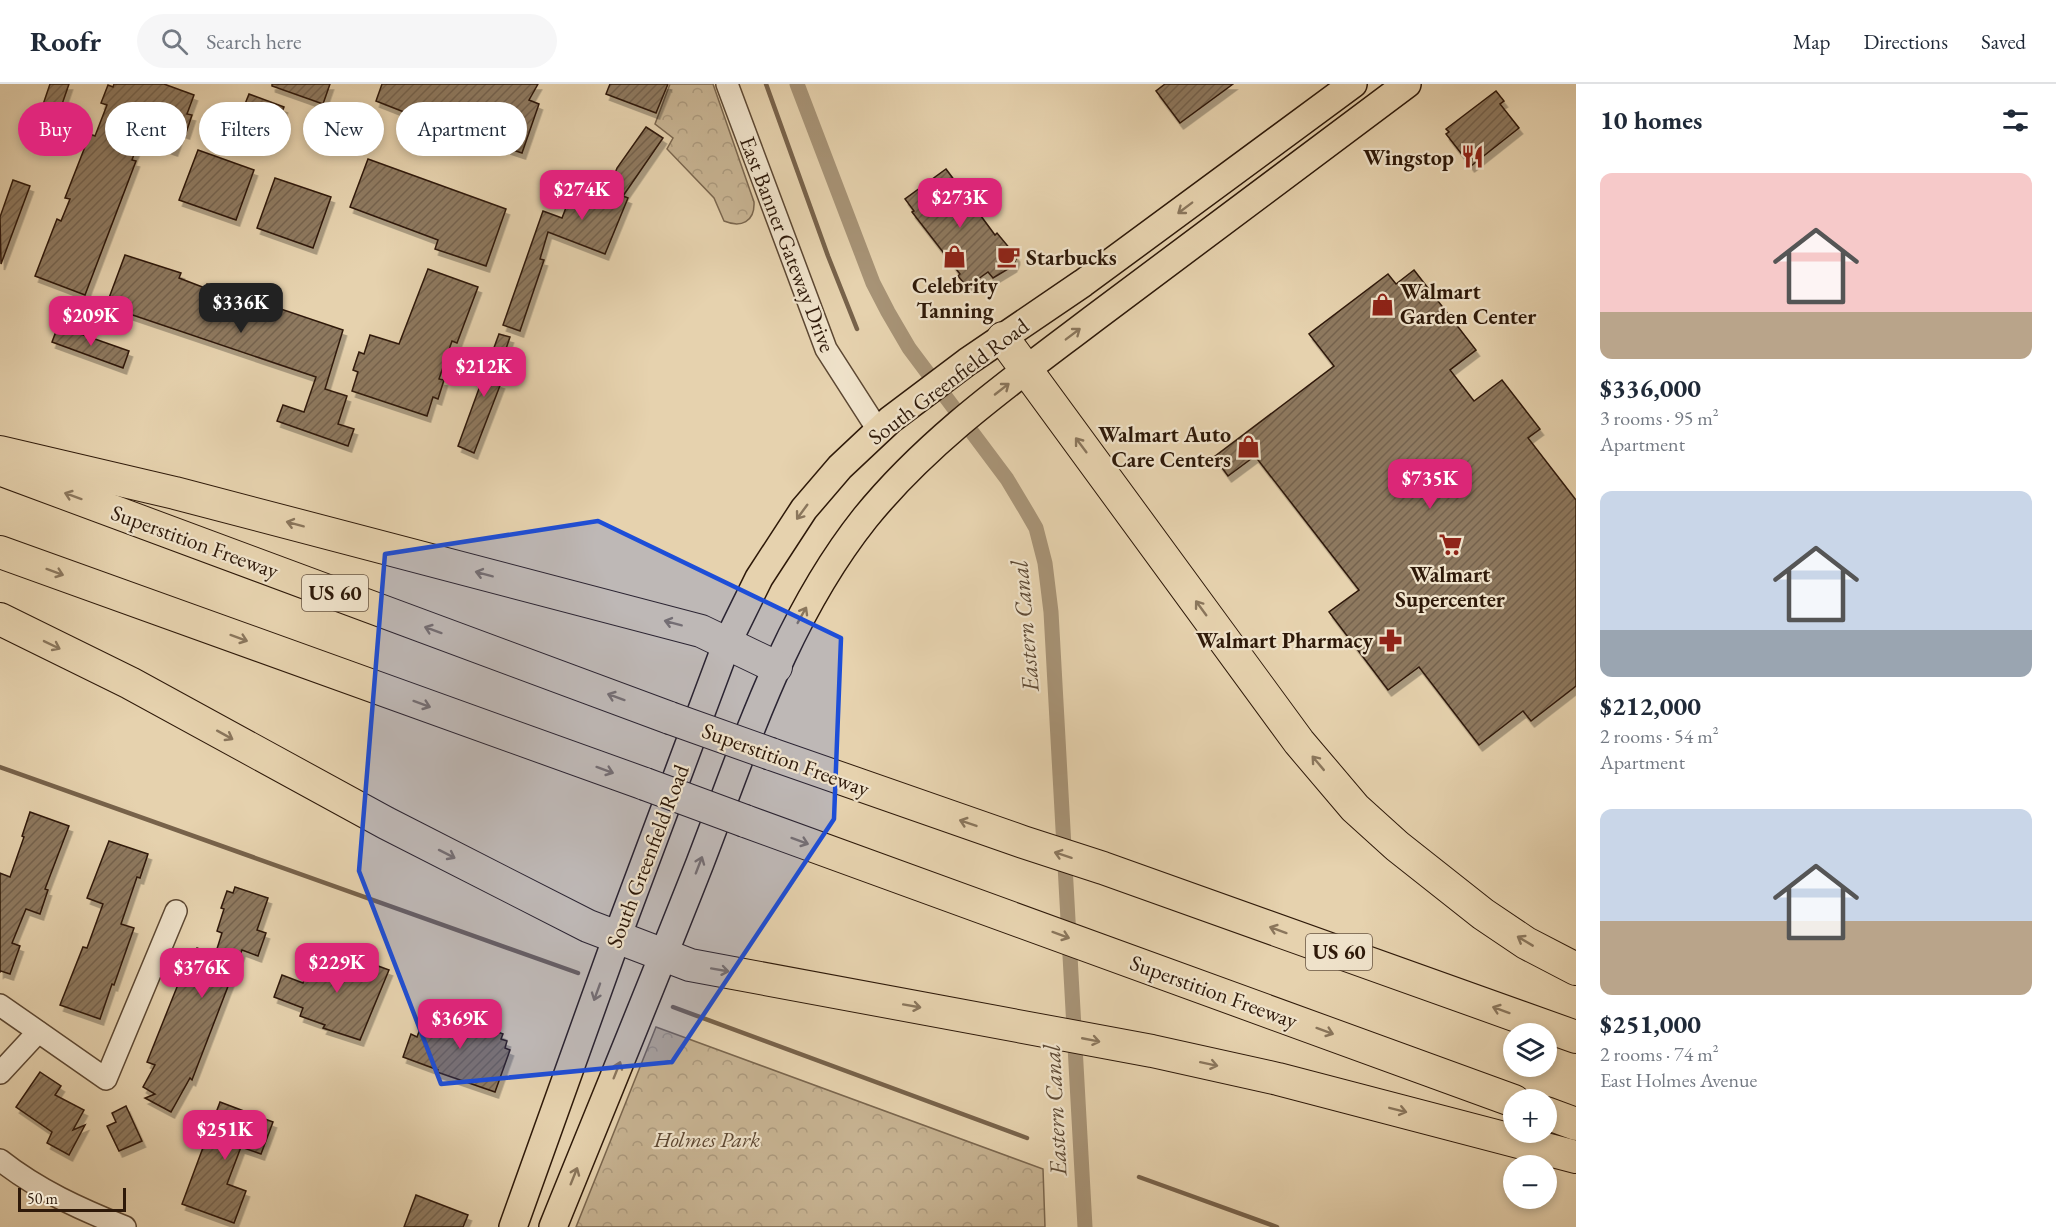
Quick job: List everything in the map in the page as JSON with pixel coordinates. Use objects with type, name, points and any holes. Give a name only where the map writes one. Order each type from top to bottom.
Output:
[{"type":"highway","points":[[1002,338],[1299,741],[1355,808],[1413,859],[1483,914],[1526,943],[1576,969]]},
{"type":"highway","points":[[0,452],[175,493],[701,631],[776,667]]},
{"type":"highway","name":"Superstition Freeway","points":[[0,470],[670,718],[1023,843],[1103,868],[1576,1037]]},
{"type":"highway","name":"Superstition Freeway","points":[[0,552],[1132,960],[1503,1097]]},
{"type":"highway","points":[[0,619],[130,683],[386,823],[588,926],[690,965],[1012,1024],[1278,1079],[1576,1157]]},
{"type":"highway","points":[[1557,1117],[1576,1124]]},
{"type":"main road","points":[[1364,116],[1361,102],[1377,84]]},
{"type":"main road","name":"South Greenfield Road","points":[[553,1227],[664,955],[776,667],[802,613],[865,518],[937,442],[978,408],[1199,238],[1407,84]]},
{"type":"main road","name":"South Greenfield Road","points":[[513,1227],[616,937],[727,643],[759,578],[804,509],[840,467],[878,430],[910,404],[1083,283],[1346,86]]},
{"type":"main road","points":[[1199,238],[1246,184],[1335,118],[1343,106],[1346,86]]},
{"type":"street","name":"East Banner Gateway Drive","points":[[727,84],[826,350],[878,430]]},
{"type":"street","points":[[0,1005],[106,1079],[176,910]]},
{"type":"street","points":[[0,1073],[38,1032]]},
{"type":"street","points":[[0,1160],[32,1183],[71,1205],[125,1227]]},
{"type":"highlighted area","points":[[598,521],[841,638],[834,819],[672,1062],[441,1084],[359,871],[385,554]]},
{"type":"green space","points":[[670,84],[713,84],[754,202],[752,214],[746,222],[736,224],[724,221],[714,198],[667,149],[673,138],[655,124]]},
{"type":"green space","name":"Holmes Park","points":[[656,1027],[1043,1169],[1045,1227],[576,1227]]},
{"type":"building","points":[[50,84],[69,84],[63,102],[44,102]]},
{"type":"building","points":[[114,84],[164,84],[194,95],[187,114],[187,102],[101,103],[108,85],[113,87]]},
{"type":"building","points":[[272,84],[330,84],[324,102],[317,102],[272,86]]},
{"type":"building","points":[[382,84],[538,84],[529,100],[539,104],[527,139],[527,102],[396,102],[396,109],[384,104],[384,102],[376,101]]},
{"type":"building","points":[[610,84],[668,84],[656,113],[606,94]]},
{"type":"building","points":[[1165,84],[1233,84],[1180,123],[1156,91]]},
{"type":"building","points":[[1496,91],[1504,101],[1500,104],[1519,128],[1471,166],[1446,134],[1449,132],[1446,129]]},
{"type":"building","points":[[249,94],[271,102],[246,102]]},
{"type":"building","points":[[105,110],[105,156],[133,156],[132,160],[136,161],[85,295],[35,276],[57,219],[61,221],[70,199],[65,198],[81,156],[93,156],[93,135],[95,136]]},
{"type":"building","points":[[187,114],[192,115],[187,130]]},
{"type":"building","points":[[646,127],[663,138],[623,196],[628,198],[605,254],[548,232],[540,259],[544,260],[520,331],[503,325],[543,211],[562,218],[577,179],[608,191],[617,168]]},
{"type":"building","points":[[198,150],[199,156],[215,156],[254,170],[236,220],[179,200]]},
{"type":"building","points":[[368,159],[506,209],[486,266],[435,249],[438,240],[350,207]]},
{"type":"building","points":[[946,169],[955,181],[958,180],[995,235],[997,233],[1016,256],[1013,266],[993,278],[988,272],[967,287],[905,199]]},
{"type":"building","points":[[275,178],[331,197],[313,248],[257,228]]},
{"type":"building","points":[[13,180],[30,186],[1,264],[0,217]]},
{"type":"building","points":[[125,255],[181,273],[179,278],[205,288],[207,284],[343,330],[325,389],[347,396],[338,424],[354,429],[348,446],[277,421],[283,405],[304,412],[316,377],[106,306]]},
{"type":"building","points":[[428,269],[478,287],[457,343],[452,341],[439,379],[444,380],[438,399],[433,397],[427,416],[352,391],[358,372],[353,370],[359,352],[364,354],[370,335],[399,344]]},
{"type":"building","name":"Walmart Supercenter","points":[[1414,270],[1476,350],[1450,370],[1474,401],[1502,380],[1540,429],[1528,438],[1576,500],[1576,686],[1531,721],[1523,711],[1479,745],[1419,667],[1388,690],[1329,612],[1359,590],[1255,456],[1228,476],[1214,457],[1334,366],[1309,334],[1388,274],[1396,284]]},
{"type":"building","points":[[58,326],[129,351],[123,368],[52,342]]},
{"type":"building","points":[[499,334],[510,337],[495,381],[501,383],[474,453],[458,446]]},
{"type":"building","points":[[30,812],[69,826],[45,889],[48,890],[40,914],[26,909],[12,943],[20,946],[10,974],[0,972],[0,873],[10,877]]},
{"type":"building","points":[[109,841],[148,854],[140,878],[137,877],[121,924],[134,928],[100,1019],[60,1005],[83,947],[87,948],[103,904],[87,898]]},
{"type":"building","points":[[235,887],[268,898],[257,930],[266,933],[258,956],[242,950],[192,1080],[190,1078],[171,1112],[145,1098],[155,1094],[143,1087],[155,1065],[147,1062],[181,977],[186,978],[197,948],[215,955],[222,933],[217,931],[224,909],[221,908],[227,891],[233,893]]},
{"type":"building","points":[[337,951],[389,970],[360,1040],[323,1028],[325,1025],[300,1016],[303,1008],[274,997],[282,975],[303,983],[310,963],[330,971]]},
{"type":"building","points":[[437,1009],[503,1034],[501,1039],[507,1041],[505,1048],[510,1050],[495,1092],[437,1072],[438,1070],[403,1057],[411,1034],[417,1037],[426,1013],[434,1016]]},
{"type":"building","points":[[40,1072],[61,1086],[55,1095],[84,1110],[73,1130],[85,1125],[69,1155],[47,1143],[52,1132],[16,1107]]},
{"type":"building","points":[[220,1102],[273,1122],[261,1154],[241,1147],[227,1184],[246,1191],[234,1223],[182,1204]]},
{"type":"building","points":[[126,1106],[142,1141],[119,1151],[107,1126],[116,1122],[112,1113]]},
{"type":"building","points":[[416,1195],[468,1215],[463,1227],[404,1227]]},
{"type":"waterway","points":[[766,84],[857,329]]},
{"type":"waterway","name":"Eastern Canal","points":[[797,84],[873,283],[888,312],[909,348],[1007,479],[1036,528],[1045,563],[1051,612],[1085,1227]]},
{"type":"waterway","points":[[0,767],[578,973]]},
{"type":"waterway","points":[[673,1007],[1027,1138]]},
{"type":"waterway","points":[[1139,1177],[1277,1227]]},
{"type":"place","name":"Wingstop","points":[[1472,157]]},
{"type":"place","name":"Celebrity Tanning","points":[[955,256]]},
{"type":"place","name":"Starbucks","points":[[1008,257]]},
{"type":"place","name":"Walmart Garden Center","points":[[1382,304]]},
{"type":"place","name":"Walmart Auto Care Centers","points":[[1249,447]]},
{"type":"place","name":"Walmart Supercenter","points":[[1450,545]]},
{"type":"place","name":"Walmart Pharmacy","points":[[1391,640]]}]
